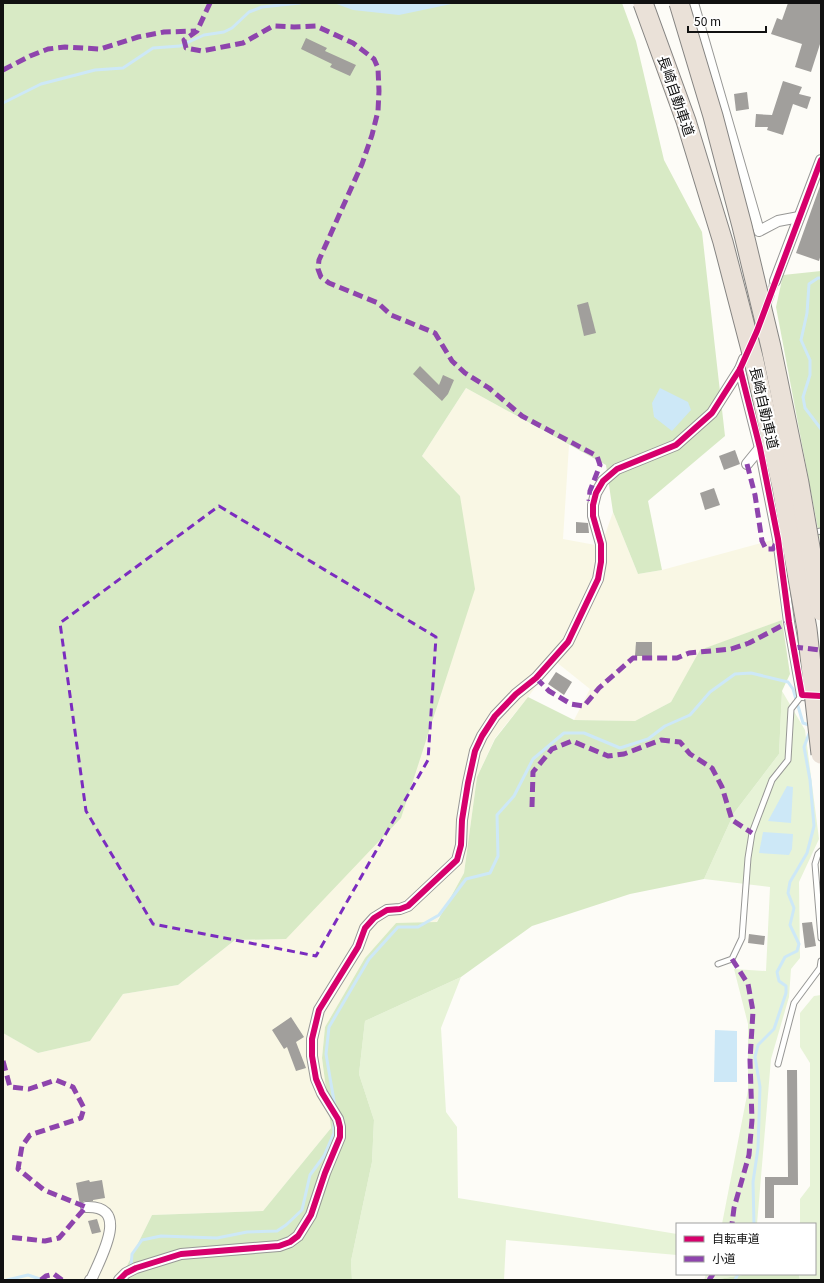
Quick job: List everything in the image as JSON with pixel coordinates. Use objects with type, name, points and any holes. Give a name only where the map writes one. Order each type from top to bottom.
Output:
[{"type":"highway","name":"長崎自動車道","points":[[643,3],[686,121],[724,242],[754,361],[782,487],[807,629],[821,754]]},
{"type":"highway","name":"長崎自動車道","points":[[679,3],[713,116],[748,248],[771,347],[799,483],[821,611]]},
{"type":"street","points":[[693,3],[758,231],[778,221],[799,217]]},
{"type":"street","points":[[775,281],[821,160]]},
{"type":"street","points":[[123,1276],[136,1268],[181,1254],[279,1246],[290,1242],[298,1236],[311,1215],[325,1173],[340,1137],[338,1119],[322,1093],[316,1079],[312,1056],[312,1038],[319,1010],[358,947],[365,928],[374,918],[387,910],[400,909],[408,906],[457,860],[461,845],[462,820],[468,783],[475,751],[482,736],[495,716],[516,694],[536,678],[568,642],[598,579],[601,562],[601,544],[593,516],[593,504],[596,493],[603,481],[617,470],[676,445],[712,413],[740,369],[744,358]]},
{"type":"street","points":[[740,369],[760,448],[778,539],[789,622],[802,695],[821,696]]},
{"type":"street","points":[[747,464],[760,448]]},
{"type":"street","points":[[86,1207],[95,1206],[107,1214],[110,1224],[110,1236],[90,1280]]},
{"type":"lane","points":[[778,539],[821,531]]},
{"type":"lane","points":[[718,964],[732,959],[742,938],[748,858],[752,833],[772,780],[788,760],[791,709],[802,695]]},
{"type":"lane","points":[[821,851],[818,854],[815,864],[821,938]]},
{"type":"lane","points":[[778,1064],[794,1003],[820,968],[821,961]]},
{"type":"highlighted area","points":[[219,506],[436,637],[428,760],[316,956],[153,924],[86,811],[60,623]]},
{"type":"shaded area","points":[[466,388],[569,445],[563,539],[601,546],[613,512],[638,574],[662,570],[772,540],[782,620],[701,650],[671,702],[635,721],[574,720],[590,689],[555,661],[495,738],[477,777],[464,873],[436,923],[396,923],[365,958],[325,1027],[322,1058],[331,1128],[263,1211],[152,1215],[120,1280],[3,1280],[3,1033],[38,1053],[89,1041],[123,994],[178,985],[235,940],[286,939],[460,496],[422,456]]},
{"type":"green space","points":[[3,3],[622,3],[636,41],[664,160],[702,232],[725,436],[648,501],[662,570],[638,574],[613,512],[606,465],[466,388],[422,456],[460,496],[475,589],[401,818],[286,939],[235,940],[178,985],[123,994],[90,1041],[38,1053],[3,1033]]},
{"type":"green space","points":[[821,271],[821,545],[776,307],[783,275]]},
{"type":"green space","points":[[782,620],[790,674],[782,691],[779,754],[734,813],[704,879],[630,894],[532,926],[461,977],[365,1021],[359,1074],[374,1120],[372,1162],[351,1261],[352,1280],[120,1280],[152,1215],[263,1211],[331,1128],[322,1058],[325,1027],[365,958],[396,923],[437,922],[464,873],[477,777],[495,739],[528,697],[574,720],[635,721],[671,702],[700,650]]},
{"type":"green space","points":[[782,691],[805,730],[819,839],[799,882],[800,958],[791,969],[789,997],[771,1059],[757,1223],[722,1223],[748,1090],[748,1024],[734,969],[766,971],[770,887],[704,879],[734,813],[779,754]]},
{"type":"green space","points":[[461,977],[441,1028],[446,1112],[457,1127],[458,1198],[676,1234],[676,1255],[506,1240],[504,1280],[352,1280],[351,1261],[372,1162],[374,1120],[359,1074],[365,1021]]},
{"type":"green space","points":[[821,995],[821,1280],[800,1280],[799,1275],[816,1275],[816,1223],[800,1223],[800,1199],[810,1186],[810,1063],[800,1047],[800,1013],[814,996]]},
{"type":"green space","points":[[706,1275],[742,1275],[713,1280],[704,1280]]},
{"type":"green space","points":[[742,1275],[799,1275],[800,1280],[713,1280]]},
{"type":"water","points":[[334,3],[456,3],[399,15],[353,10]]},
{"type":"water","points":[[660,388],[688,402],[691,410],[672,431],[654,417],[652,403]]},
{"type":"water","points":[[787,786],[793,787],[791,823],[768,821]]},
{"type":"water","points":[[763,832],[793,834],[792,849],[789,855],[759,853]]},
{"type":"water","points":[[715,1030],[737,1031],[737,1082],[714,1082]]},
{"type":"building","points":[[788,3],[821,3],[821,41],[811,72],[795,67],[802,44],[771,34],[777,18],[782,20]]},
{"type":"building","points":[[306,38],[327,48],[325,51],[356,65],[350,76],[330,67],[332,64],[301,49]]},
{"type":"building","points":[[783,81],[802,87],[799,94],[811,97],[807,109],[793,104],[783,135],[767,130],[768,127],[755,127],[756,114],[772,115]]},
{"type":"building","points":[[747,92],[749,109],[736,111],[734,94]]},
{"type":"building","points":[[820,186],[821,254],[819,261],[796,253]]},
{"type":"building","points":[[588,302],[596,333],[584,336],[577,305]]},
{"type":"building","points":[[420,366],[439,385],[443,375],[454,380],[448,394],[442,401],[413,374]]},
{"type":"building","points":[[735,450],[740,464],[724,470],[719,456]]},
{"type":"building","points":[[714,488],[720,505],[705,510],[700,493]]},
{"type":"building","points":[[576,522],[588,523],[589,533],[576,533]]},
{"type":"building","points":[[636,642],[652,642],[652,656],[635,656]]},
{"type":"building","points":[[556,672],[572,682],[564,695],[548,684]]},
{"type":"building","points":[[812,922],[816,946],[805,948],[802,923]]},
{"type":"building","points":[[749,934],[765,936],[764,945],[748,943]]},
{"type":"building","points":[[291,1017],[304,1037],[296,1042],[306,1068],[296,1071],[287,1047],[284,1049],[272,1030]]},
{"type":"building","points":[[787,1070],[797,1070],[798,1185],[774,1185],[774,1218],[765,1218],[765,1177],[788,1177]]},
{"type":"building","points":[[89,1180],[90,1182],[102,1180],[105,1198],[93,1201],[84,1201],[80,1205],[76,1183]]},
{"type":"building","points":[[97,1219],[101,1232],[92,1234],[88,1221]]},
{"type":"waterway","points":[[3,103],[41,84],[95,70],[123,68],[153,48],[180,46],[204,35],[224,32],[232,28],[249,12],[262,7],[300,3]]},
{"type":"waterway","points":[[821,278],[818,278],[809,284],[807,313],[801,340],[810,360],[810,375],[803,397],[805,408],[821,429]]},
{"type":"waterway","points":[[335,1107],[326,1054],[329,1027],[369,959],[398,927],[418,927],[439,915],[466,879],[490,873],[498,856],[497,815],[514,796],[533,759],[564,733],[584,733],[620,748],[648,739],[665,726],[690,715],[710,692],[735,674],[751,673],[788,682],[793,689],[803,723],[812,726]]},
{"type":"waterway","points":[[754,1223],[753,1182],[758,1148],[760,1087],[755,1057],[758,1045],[774,1029],[786,993],[786,986],[779,981],[777,972],[785,957],[797,951],[799,944],[790,925],[794,908],[788,893],[790,882],[807,853],[814,826],[810,780],[804,747],[810,731]]},
{"type":"waterway","points":[[131,1268],[132,1254],[142,1240],[161,1236],[217,1238],[247,1232],[277,1231],[286,1225],[302,1210],[310,1175],[324,1156],[334,1133],[334,1121]]},
{"type":"waterway","points":[[7,1280],[28,1275],[43,1280]]},
{"type":"waterway","points":[[735,1280],[738,1275]]},
{"type":"tunnel","points":[[751,345],[775,281]]},
{"type":"marked path","points":[[210,3],[197,31],[184,40],[186,48],[202,51],[243,43],[273,26],[316,26],[353,43],[374,59],[378,68],[378,111],[362,164],[319,260],[318,269],[321,277],[329,283],[378,303],[391,315],[435,333],[452,361],[465,373],[489,388],[522,416],[597,456],[600,465],[590,491],[589,501]]},
{"type":"marked path","points":[[3,70],[30,56],[48,49],[65,47],[100,49],[138,37],[164,32],[196,31]]},
{"type":"marked path","points":[[747,464],[755,495],[762,541],[766,549],[773,549],[777,541]]},
{"type":"marked path","points":[[536,678],[549,691],[571,704],[584,706],[599,688],[633,658],[677,658],[689,653],[731,649],[749,643],[789,622]]},
{"type":"marked path","points":[[793,647],[821,650]]},
{"type":"marked path","points":[[532,807],[533,772],[552,749],[572,741],[608,756],[624,754],[661,740],[680,742],[690,754],[712,768],[722,787],[732,820],[752,833]]},
{"type":"marked path","points":[[732,959],[748,984],[753,1011],[750,1060],[752,1120],[749,1155],[734,1208],[732,1223]]},
{"type":"marked path","points":[[3,1061],[10,1087],[29,1089],[56,1080],[73,1087],[84,1108],[81,1118],[30,1135],[22,1146],[18,1169],[44,1190],[86,1207],[59,1238],[45,1241],[8,1237]]},
{"type":"marked path","points":[[41,1280],[46,1276],[54,1274],[62,1280]]},
{"type":"marked path","points":[[709,1280],[712,1275]]},
{"type":"cycle path","points":[[119,1280],[126,1273],[136,1268],[181,1254],[279,1246],[290,1242],[298,1236],[311,1215],[325,1173],[340,1137],[338,1119],[322,1093],[316,1079],[312,1056],[312,1039],[319,1010],[358,947],[365,928],[374,918],[387,910],[400,909],[408,906],[457,860],[461,845],[462,820],[468,783],[475,751],[482,736],[495,716],[516,694],[536,678],[568,642],[598,579],[601,562],[601,544],[593,516],[593,505],[596,493],[603,481],[617,469],[676,445],[712,413],[740,369],[757,331],[821,160]]},
{"type":"cycle path","points":[[740,369],[760,448],[778,539],[789,622],[802,695],[821,696]]}]
